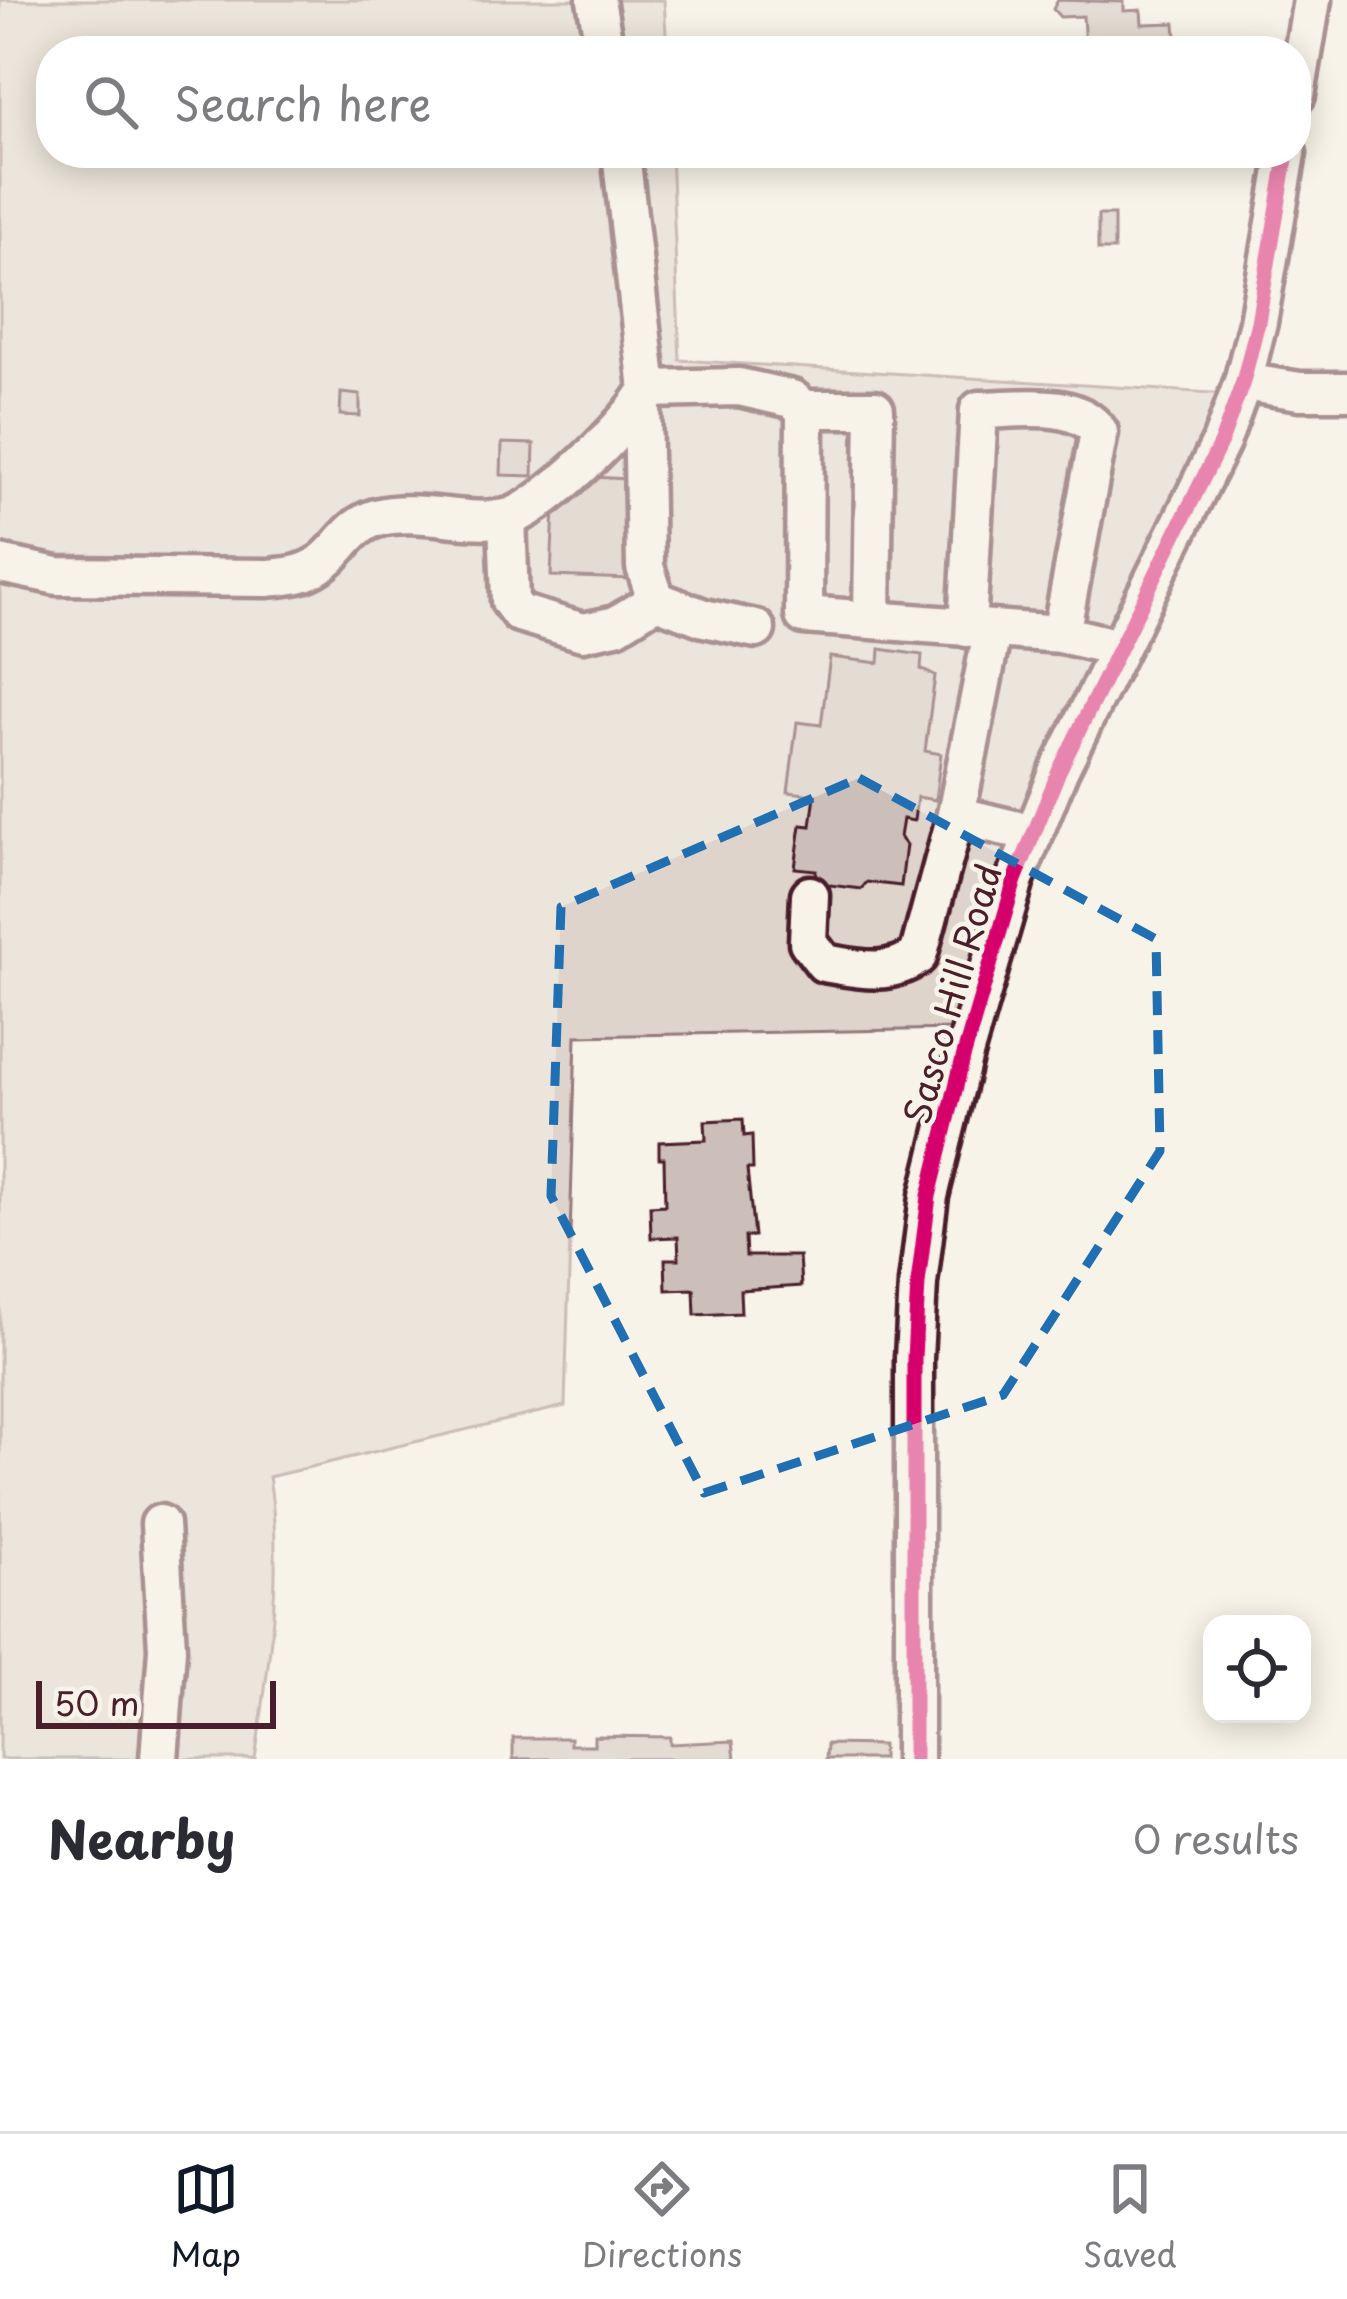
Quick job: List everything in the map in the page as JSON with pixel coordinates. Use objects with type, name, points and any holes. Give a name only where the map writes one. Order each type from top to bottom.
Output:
[{"type":"street","points":[[596,0],[602,36]]},
{"type":"street","points":[[1306,36],[1312,0]]},
{"type":"street","points":[[622,168],[645,395],[645,567],[656,600]]},
{"type":"street","name":"Sasco Hill Road","points":[[914,1759],[914,1358],[929,1196],[1015,880],[1119,648],[1187,516],[1243,382],[1284,168]]},
{"type":"street","points":[[1243,382],[1347,392]]},
{"type":"street","points":[[0,564],[57,576],[300,575],[324,562],[356,526],[380,517],[507,518],[541,502],[645,395],[739,387],[792,399],[805,409],[875,409],[872,618]]},
{"type":"street","points":[[805,409],[805,615],[1061,634],[1119,648]]},
{"type":"street","points":[[810,895],[808,942],[824,963],[876,972],[901,968],[918,956],[956,815],[979,630],[980,410],[1059,410],[1090,419],[1100,432],[1061,634]]},
{"type":"street","points":[[507,518],[510,601],[519,613],[584,632],[616,626],[656,600]]},
{"type":"street","points":[[656,600],[704,618],[756,628]]},
{"type":"street","points":[[956,815],[1034,834]]},
{"type":"street","points":[[159,1759],[167,1649],[160,1524]]},
{"type":"highlighted area","points":[[859,778],[1156,939],[1160,1151],[1003,1395],[704,1493],[551,1196],[561,907]]},
{"type":"shaded area","points":[[0,0],[664,0],[666,36],[36,36],[36,168],[672,168],[680,360],[1229,394],[958,1029],[576,1036],[565,1406],[269,1477],[275,1582],[255,1759],[0,1759]]},
{"type":"building","points":[[1058,0],[1124,2],[1124,11],[1141,10],[1142,24],[1175,23],[1176,36],[1084,36],[1083,16],[1060,17],[1053,9]]},
{"type":"building","points":[[1098,215],[1114,215],[1114,250],[1098,250]]},
{"type":"building","points":[[341,393],[360,395],[360,416],[340,415]]},
{"type":"building","points":[[502,443],[534,444],[533,476],[501,475]]},
{"type":"building","points":[[577,476],[626,479],[625,497],[634,497],[630,579],[551,576],[554,508],[564,506],[564,490]]},
{"type":"building","points":[[880,649],[922,655],[921,669],[935,676],[925,751],[941,754],[935,800],[917,797],[914,821],[903,819],[900,837],[906,845],[901,886],[867,882],[861,889],[814,883],[816,870],[795,868],[801,825],[811,826],[815,795],[788,792],[797,722],[821,725],[830,657],[879,663]]},
{"type":"building","points":[[743,1119],[744,1136],[752,1135],[753,1169],[747,1169],[754,1236],[745,1237],[746,1256],[799,1256],[801,1286],[740,1290],[741,1313],[695,1315],[694,1289],[666,1290],[665,1259],[679,1259],[678,1237],[651,1238],[650,1206],[665,1205],[659,1142],[706,1140],[705,1121]]},
{"type":"building","points":[[594,1736],[670,1737],[670,1744],[733,1741],[735,1759],[513,1759],[513,1738],[570,1738],[570,1745],[594,1745]]},
{"type":"building","points":[[827,1744],[882,1745],[882,1759],[826,1759]]},
{"type":"cycle path","points":[[914,1759],[914,1358],[929,1196],[1015,880],[1059,771],[1221,442],[1243,382],[1284,168]]}]
